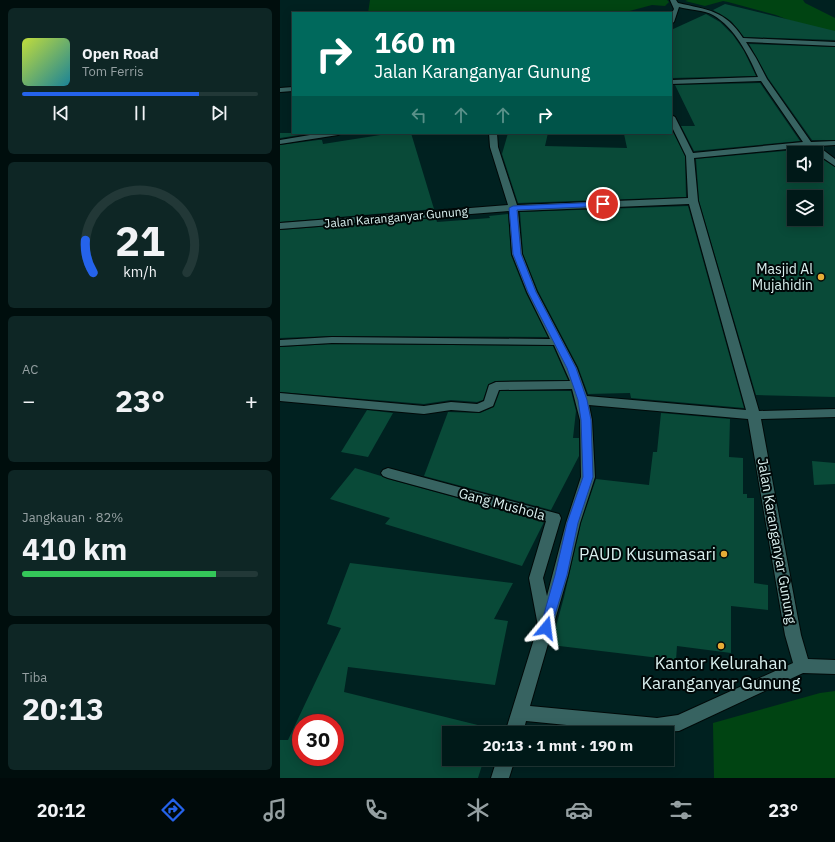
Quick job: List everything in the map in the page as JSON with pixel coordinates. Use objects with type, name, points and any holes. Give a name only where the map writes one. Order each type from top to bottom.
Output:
[{"type":"street","points":[[672,20],[675,14],[675,2],[718,15],[734,29],[742,40],[763,79],[797,130],[809,144],[835,163]]},
{"type":"street","points":[[742,40],[835,44]]},
{"type":"street","points":[[672,82],[763,79]]},
{"type":"street","points":[[280,90],[292,89]]},
{"type":"street","name":"Jalan Karanganyar Gunung","points":[[672,119],[690,156],[693,201],[717,290],[754,414],[793,635],[802,666]]},
{"type":"street","points":[[280,142],[332,134]]},
{"type":"street","points":[[493,134],[494,147],[513,208],[517,254],[532,292],[571,368],[582,400],[586,420],[588,477],[572,523],[561,575],[516,726]]},
{"type":"street","points":[[690,156],[809,144],[835,143]]},
{"type":"street","name":"Jalan Karanganyar Gunung","points":[[280,226],[513,208],[693,201]]},
{"type":"street","points":[[280,343],[332,340],[557,342]]},
{"type":"street","points":[[280,397],[424,410],[451,406],[479,408],[489,403],[493,388],[496,386],[577,385]]},
{"type":"street","points":[[582,400],[754,414],[835,412]]},
{"type":"street","name":"Gang Mushola","points":[[388,473],[554,518],[536,578],[546,628]]},
{"type":"street","points":[[520,713],[670,726],[693,717],[802,666],[835,667]]},
{"type":"street","points":[[500,778],[504,766]]},
{"type":"green space","points":[[370,0],[667,0],[669,2],[665,6],[652,5],[626,12],[368,12]]},
{"type":"green space","points":[[803,0],[805,3],[835,18],[835,39],[776,15],[728,2],[723,1],[705,6],[685,1]]},
{"type":"green space","points":[[835,691],[835,778],[714,778],[713,723],[820,693]]},
{"type":"building","points":[[725,4],[835,31],[835,40],[744,37],[731,21],[713,10]]},
{"type":"building","points":[[706,14],[720,22],[733,35],[744,51],[756,76],[672,78],[672,30]]},
{"type":"building","points":[[749,44],[835,47],[835,140],[812,140],[768,78]]},
{"type":"building","points":[[760,83],[800,141],[694,151],[681,126],[695,126],[675,85]]},
{"type":"building","points":[[672,130],[685,156],[686,197],[518,203],[502,154],[508,134],[548,134],[545,146],[627,148],[624,134],[672,134]]},
{"type":"building","points":[[280,133],[306,134],[280,138]]},
{"type":"building","points":[[387,134],[411,134],[434,209],[280,222],[280,145],[318,140],[322,140],[323,144]]},
{"type":"building","points":[[787,151],[787,182],[823,182],[823,159],[835,167],[835,397],[756,395],[699,201],[696,159]]},
{"type":"building","points":[[688,206],[744,408],[631,398],[630,393],[588,394],[578,367],[538,291],[523,254],[520,212]]},
{"type":"building","points":[[508,214],[511,255],[526,293],[548,337],[332,336],[280,338],[280,230],[436,218],[437,222],[490,218],[489,216]]},
{"type":"building","points":[[332,344],[553,346],[568,380],[495,381],[488,385],[483,400],[477,402],[451,400],[424,404],[280,392],[280,347]]},
{"type":"building","points":[[500,391],[571,391],[576,411],[573,438],[579,438],[579,456],[551,510],[424,476],[448,412],[480,413],[494,407]]},
{"type":"building","points":[[367,410],[393,413],[368,457],[341,452]]},
{"type":"building","points":[[661,413],[730,419],[729,457],[743,458],[743,494],[747,494],[747,498],[754,498],[754,583],[768,585],[768,610],[731,606],[731,653],[677,646],[676,660],[551,645],[581,523],[596,479],[649,485],[653,452],[657,452]]},
{"type":"building","points":[[812,461],[835,463],[835,484],[814,485]]},
{"type":"building","points":[[355,468],[388,479],[544,522],[522,566],[385,524],[390,518],[330,499]]},
{"type":"building","points":[[350,563],[513,583],[494,619],[508,621],[495,685],[348,667],[344,692],[482,726],[442,726],[442,766],[482,766],[478,778],[280,778],[280,740],[288,740],[292,732],[292,766],[344,766],[344,714],[300,714],[341,628],[327,624]]},
{"type":"place","name":"Masjid Al Mujahidin","points":[[821,277]]},
{"type":"place","name":"PAUD Kusumasari","points":[[724,554]]},
{"type":"place","name":"Kantor Kelurahan Karanganyar Gunung","points":[[721,646]]},
{"type":"route","points":[[546,628],[561,575],[572,523],[588,477],[586,420],[576,378],[532,292],[517,254],[513,208],[603,204]]}]
